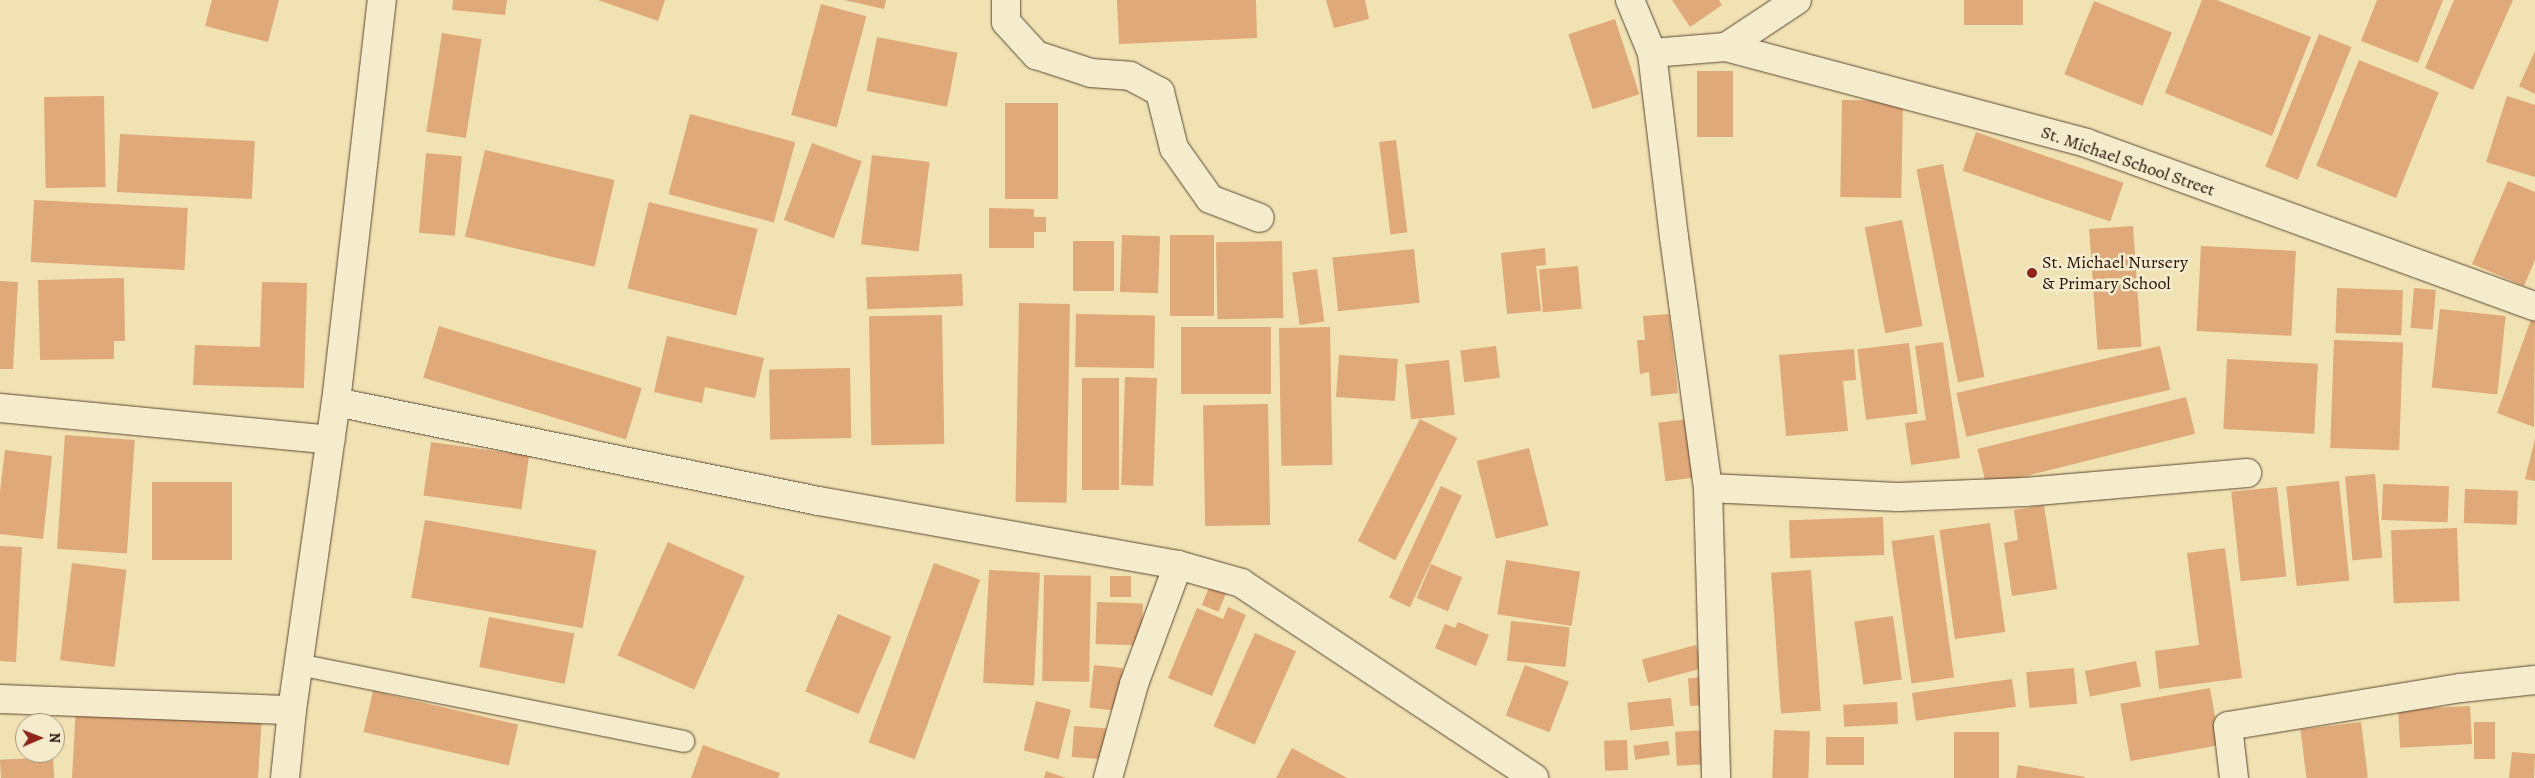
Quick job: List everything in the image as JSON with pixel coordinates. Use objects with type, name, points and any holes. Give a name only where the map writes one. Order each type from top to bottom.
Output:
[{"type":"street","points":[[285,778],[298,664],[336,402],[382,0]]},
{"type":"street","points":[[1006,0],[1006,22],[1036,55],[1091,72],[1130,76],[1160,92],[1174,148],[1210,199],[1260,218]]},
{"type":"street","points":[[1630,0],[1652,53],[1674,237],[1708,488],[1716,778]]},
{"type":"street","points":[[1726,47],[1797,0]]},
{"type":"street","name":"St. Michael School Street","points":[[1652,53],[1726,47],[2086,143],[2535,306]]},
{"type":"street","points":[[336,402],[819,500],[1178,565],[1240,583],[1534,778]]},
{"type":"street","points":[[0,408],[330,440]]},
{"type":"street","points":[[1708,488],[1898,497],[2025,492],[2247,473]]},
{"type":"street","points":[[1108,778],[1134,684],[1178,565]]},
{"type":"street","points":[[2234,778],[2228,726],[2461,688],[2535,680]]},
{"type":"street","points":[[0,699],[292,710]]},
{"type":"lane","points":[[298,664],[684,741]]},
{"type":"building","points":[[212,0],[279,0],[268,42],[205,26]]},
{"type":"building","points":[[453,0],[507,0],[505,15],[452,10]]},
{"type":"building","points":[[598,0],[665,0],[658,21]]},
{"type":"building","points":[[844,0],[886,0],[884,9]]},
{"type":"building","points":[[1117,0],[1256,0],[1257,38],[1119,44]]},
{"type":"building","points":[[1326,0],[1365,0],[1369,19],[1334,28]]},
{"type":"building","points":[[1672,0],[1719,0],[1722,5],[1690,27]]},
{"type":"building","points":[[1964,0],[2023,0],[2023,25],[1964,25]]},
{"type":"building","points":[[2202,0],[2217,0],[2311,37],[2272,136],[2165,93]]},
{"type":"building","points":[[2377,0],[2443,0],[2418,63],[2361,41]]},
{"type":"building","points":[[2454,0],[2513,0],[2473,90],[2425,68]]},
{"type":"building","points":[[2094,1],[2172,32],[2142,106],[2064,74]]},
{"type":"building","points":[[821,4],[866,16],[837,127],[791,115]]},
{"type":"building","points":[[1615,19],[1639,94],[1593,109],[1568,34]]},
{"type":"building","points":[[442,33],[482,39],[466,138],[426,132]]},
{"type":"building","points":[[2319,34],[2351,47],[2298,180],[2265,167]]},
{"type":"building","points":[[877,37],[957,53],[947,107],[867,91]]},
{"type":"building","points":[[2535,51],[2535,94],[2519,86]]},
{"type":"building","points":[[2359,60],[2439,92],[2396,198],[2316,166]]},
{"type":"building","points":[[1697,71],[1733,71],[1733,137],[1697,137]]},
{"type":"building","points":[[104,96],[106,187],[46,188],[44,97]]},
{"type":"building","points":[[2507,96],[2535,105],[2535,177],[2486,162]]},
{"type":"building","points":[[1842,100],[1903,101],[1901,198],[1840,197]]},
{"type":"building","points":[[1005,103],[1058,103],[1058,199],[1005,199]]},
{"type":"building","points":[[690,114],[795,142],[774,222],[669,194]]},
{"type":"building","points":[[1976,132],[2124,183],[2110,222],[1963,171]]},
{"type":"building","points":[[120,134],[255,141],[252,199],[117,192]]},
{"type":"building","points":[[1396,140],[1407,232],[1390,234],[1379,142]]},
{"type":"building","points":[[812,143],[862,161],[834,238],[784,220]]},
{"type":"building","points":[[485,150],[615,180],[595,267],[465,237]]},
{"type":"building","points":[[426,153],[462,156],[455,236],[419,233]]},
{"type":"building","points":[[872,155],[930,162],[919,251],[861,244]]},
{"type":"building","points":[[1943,164],[1984,377],[1958,382],[1916,169]]},
{"type":"building","points":[[2508,181],[2535,192],[2535,260],[2524,286],[2472,264]]},
{"type":"building","points":[[34,200],[188,208],[185,270],[31,262]]},
{"type":"building","points":[[649,202],[758,229],[736,315],[627,288]]},
{"type":"building","points":[[989,208],[1034,209],[1034,217],[1046,217],[1046,232],[1034,232],[1034,248],[989,248]]},
{"type":"building","points":[[1902,220],[1923,326],[1885,333],[1865,227]]},
{"type":"building","points":[[2133,226],[2141,347],[2098,350],[2089,229]]},
{"type":"building","points":[[1122,235],[1160,236],[1158,293],[1120,292]]},
{"type":"building","points":[[1170,235],[1214,235],[1214,316],[1170,316]]},
{"type":"building","points":[[1073,241],[1114,241],[1114,291],[1073,291]]},
{"type":"building","points":[[1282,241],[1283,318],[1217,319],[1216,242]]},
{"type":"building","points":[[2201,246],[2296,251],[2291,336],[2197,331]]},
{"type":"building","points":[[1545,248],[1546,265],[1536,266],[1541,311],[1507,314],[1501,253]]},
{"type":"building","points":[[1414,249],[1420,303],[1338,311],[1332,258]]},
{"type":"building","points":[[1578,266],[1582,309],[1543,312],[1539,269]]},
{"type":"building","points":[[1317,269],[1324,321],[1300,325],[1292,272]]},
{"type":"building","points":[[962,274],[963,306],[867,309],[866,277]]},
{"type":"building","points":[[124,278],[125,341],[114,341],[114,359],[40,360],[38,280]]},
{"type":"building","points":[[0,281],[18,282],[13,369],[0,369]]},
{"type":"building","points":[[262,282],[307,283],[304,388],[193,385],[195,345],[260,347]]},
{"type":"building","points":[[2337,288],[2403,290],[2401,335],[2335,333]]},
{"type":"building","points":[[2414,288],[2436,290],[2432,330],[2411,328]]},
{"type":"building","points":[[1019,303],[1070,304],[1067,503],[1016,502]]},
{"type":"building","points":[[2440,309],[2506,316],[2497,394],[2432,388]]},
{"type":"building","points":[[1076,314],[1155,315],[1154,368],[1075,367]]},
{"type":"building","points":[[1669,314],[1678,393],[1651,396],[1649,372],[1640,374],[1637,340],[1645,340],[1643,316]]},
{"type":"building","points":[[942,315],[944,444],[871,445],[869,316]]},
{"type":"building","points":[[2532,317],[2535,318],[2534,427],[2497,413]]},
{"type":"building","points":[[439,326],[642,388],[626,440],[423,378]]},
{"type":"building","points":[[1181,327],[1271,327],[1271,394],[1181,394]]},
{"type":"building","points":[[1330,327],[1332,465],[1281,466],[1279,328]]},
{"type":"building","points":[[667,336],[764,358],[755,398],[705,387],[702,403],[654,392]]},
{"type":"building","points":[[2334,340],[2403,342],[2399,450],[2330,448]]},
{"type":"building","points":[[1943,342],[1960,458],[1911,465],[1905,423],[1926,420],[1915,346]]},
{"type":"building","points":[[1909,343],[1918,413],[1866,420],[1857,349]]},
{"type":"building","points":[[1496,346],[1500,378],[1464,382],[1460,350]]},
{"type":"building","points":[[2160,346],[2170,390],[1966,437],[1956,393]]},
{"type":"building","points":[[1854,349],[1856,380],[1843,381],[1848,431],[1786,436],[1779,355]]},
{"type":"building","points":[[1339,355],[1398,359],[1395,401],[1336,397]]},
{"type":"building","points":[[2227,359],[2318,364],[2314,434],[2223,429]]},
{"type":"building","points":[[1449,360],[1455,415],[1411,419],[1405,365]]},
{"type":"building","points":[[850,368],[851,438],[770,439],[769,369]]},
{"type":"building","points":[[1125,377],[1157,378],[1153,486],[1121,485]]},
{"type":"building","points":[[1082,378],[1119,378],[1119,490],[1082,490]]},
{"type":"building","points":[[2186,397],[2195,434],[1987,486],[1977,449]]},
{"type":"building","points":[[1268,404],[1270,525],[1205,526],[1203,405]]},
{"type":"building","points":[[1420,419],[1457,438],[1395,560],[1358,541]]},
{"type":"building","points":[[1688,419],[1695,478],[1665,481],[1658,423]]},
{"type":"building","points":[[65,435],[135,440],[127,554],[57,549]]},
{"type":"building","points":[[2535,439],[2535,481],[2525,479]]},
{"type":"building","points":[[431,442],[529,456],[522,509],[423,495]]},
{"type":"building","points":[[1529,448],[1548,526],[1496,539],[1477,461]]},
{"type":"building","points":[[5,450],[52,456],[43,539],[0,534],[0,491]]},
{"type":"building","points":[[2375,474],[2382,558],[2352,560],[2345,477]]},
{"type":"building","points":[[2339,481],[2349,580],[2297,586],[2286,487]]},
{"type":"building","points":[[152,482],[232,482],[232,560],[152,560]]},
{"type":"building","points":[[2383,484],[2449,486],[2448,522],[2382,520]]},
{"type":"building","points":[[1441,486],[1462,496],[1410,607],[1389,597]]},
{"type":"building","points":[[2277,487],[2286,577],[2241,581],[2231,492]]},
{"type":"building","points":[[2465,489],[2518,491],[2517,525],[2464,523]]},
{"type":"building","points":[[2044,505],[2057,589],[2012,596],[2004,543],[2018,540],[2014,510]]},
{"type":"building","points":[[1883,517],[1884,555],[1790,558],[1789,520]]},
{"type":"building","points":[[425,520],[596,550],[583,628],[411,598]]},
{"type":"building","points":[[1990,523],[2005,632],[1955,639],[1939,530]]},
{"type":"building","points":[[2457,528],[2460,601],[2394,603],[2391,530]]},
{"type":"building","points":[[1934,535],[1954,678],[1911,684],[1891,541]]},
{"type":"building","points":[[668,542],[745,576],[694,689],[618,655]]},
{"type":"building","points":[[0,546],[22,547],[16,662],[0,661]]},
{"type":"building","points":[[2225,548],[2242,678],[2159,689],[2155,651],[2199,645],[2187,553]]},
{"type":"building","points":[[1506,560],[1580,572],[1571,626],[1497,614]]},
{"type":"building","points":[[72,563],[127,570],[115,667],[60,660]]},
{"type":"building","points":[[934,563],[980,580],[915,759],[869,742]]},
{"type":"building","points":[[1431,564],[1462,577],[1448,611],[1417,598]]},
{"type":"building","points":[[989,570],[1040,573],[1034,686],[983,683]]},
{"type":"building","points":[[1811,570],[1821,711],[1781,713],[1771,573]]},
{"type":"building","points":[[1044,575],[1091,576],[1089,682],[1042,681]]},
{"type":"building","points":[[1110,576],[1131,576],[1131,597],[1110,597]]},
{"type":"building","points":[[1212,580],[1229,587],[1219,612],[1202,605]]},
{"type":"building","points":[[1097,602],[1143,604],[1142,646],[1096,644]]},
{"type":"building","points":[[1228,607],[1246,615],[1212,696],[1168,678],[1197,608],[1223,619]]},
{"type":"building","points":[[838,614],[891,637],[859,714],[805,691]]},
{"type":"building","points":[[1893,616],[1902,679],[1863,685],[1854,621]]},
{"type":"building","points":[[489,617],[574,634],[565,684],[479,667]]},
{"type":"building","points":[[1511,621],[1570,627],[1565,667],[1507,661]]},
{"type":"building","points":[[1458,622],[1489,635],[1476,666],[1435,648],[1445,624],[1455,628]]},
{"type":"building","points":[[1255,633],[1296,651],[1255,744],[1214,726]]},
{"type":"building","points":[[1696,645],[1702,668],[1648,683],[1642,659]]},
{"type":"building","points":[[2136,661],[2141,687],[2090,696],[2085,671]]},
{"type":"building","points":[[1094,665],[1123,668],[1118,711],[1090,708]]},
{"type":"building","points":[[1525,665],[1569,682],[1550,732],[1506,715]]},
{"type":"building","points":[[2074,668],[2077,704],[2029,708],[2026,672]]},
{"type":"building","points":[[1705,677],[1707,705],[1690,706],[1688,678]]},
{"type":"building","points":[[2012,679],[2016,707],[1916,721],[1912,693]]},
{"type":"building","points":[[2210,688],[2220,745],[2130,761],[2120,704]]},
{"type":"building","points":[[373,691],[518,725],[509,765],[364,732]]},
{"type":"building","points":[[1671,698],[1674,726],[1630,730],[1627,703]]},
{"type":"building","points":[[1036,701],[1071,710],[1059,759],[1024,750]]},
{"type":"building","points":[[1897,702],[1898,724],[1844,727],[1843,705]]},
{"type":"building","points":[[76,705],[262,716],[258,778],[72,778]]},
{"type":"building","points":[[2470,706],[2472,744],[2400,748],[2398,710]]},
{"type":"building","points":[[2361,722],[2368,778],[2306,778],[2300,729]]},
{"type":"building","points":[[2474,722],[2495,722],[2495,759],[2474,759]]},
{"type":"building","points":[[1074,726],[1106,728],[1104,759],[1072,757]]},
{"type":"building","points":[[1709,730],[1711,764],[1677,766],[1675,732]]},
{"type":"building","points":[[1774,730],[1810,731],[1808,778],[1772,778]]},
{"type":"building","points":[[1954,732],[1999,732],[1999,778],[1954,778]]},
{"type":"building","points":[[1826,737],[1864,737],[1864,765],[1826,765]]},
{"type":"building","points":[[1627,740],[1628,770],[1605,771],[1604,741]]},
{"type":"building","points":[[1668,741],[1670,755],[1635,760],[1633,746]]},
{"type":"building","points":[[703,745],[780,773],[778,778],[691,778]]},
{"type":"building","points":[[1292,748],[1347,778],[1276,778]]},
{"type":"building","points":[[2512,752],[2535,754],[2534,778],[2509,778]]},
{"type":"building","points":[[15,759],[15,763],[53,763],[54,778],[1,778],[0,760]]},
{"type":"building","points":[[2018,765],[2085,777],[2085,778],[2016,778]]},
{"type":"building","points":[[1046,771],[1066,778],[1044,778]]},
{"type":"place","name":"St. Michael Nursery & Primary School","points":[[2032,273]]}]
